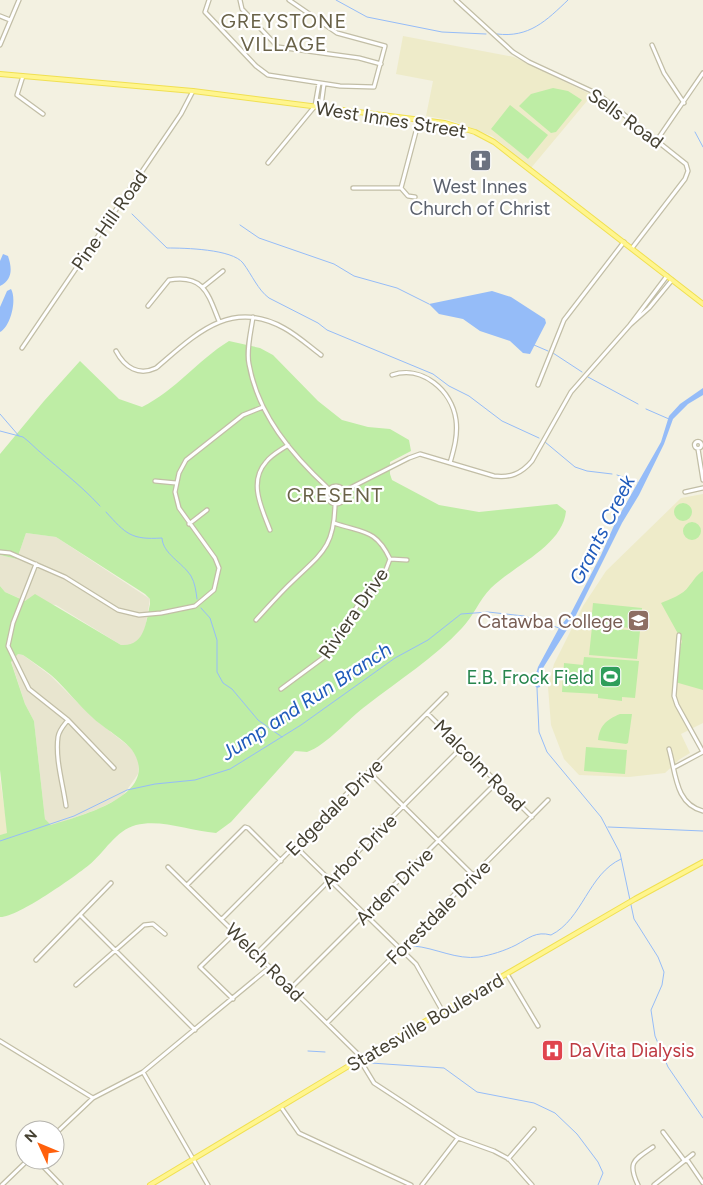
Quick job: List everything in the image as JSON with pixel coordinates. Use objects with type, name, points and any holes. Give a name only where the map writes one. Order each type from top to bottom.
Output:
[{"type":"main road","name":"West Innes Street","points":[[0,74],[193,91],[321,106],[419,120],[465,129],[494,142],[703,304]]},
{"type":"main road","name":"Statesville Boulevard","points":[[150,1185],[361,1059],[635,899],[703,862]]},
{"type":"street","points":[[0,45],[19,0]]},
{"type":"street","points":[[209,0],[205,12],[261,71],[271,76],[324,84],[373,88],[381,64],[385,48],[384,44],[337,33],[289,0]]},
{"type":"street","points":[[240,0],[242,9],[278,47],[359,58],[381,64]]},
{"type":"street","name":"Sells Road","points":[[456,0],[513,52],[529,62],[598,94],[685,162],[688,172],[632,248]]},
{"type":"street","points":[[0,16],[10,20]]},
{"type":"street","points":[[652,45],[664,73],[684,103]]},
{"type":"street","points":[[658,140],[703,73]]},
{"type":"street","points":[[23,76],[17,95],[43,114]]},
{"type":"street","points":[[268,163],[315,106],[319,83]]},
{"type":"street","points":[[321,106],[324,84]]},
{"type":"street","name":"Pine Hill Road","points":[[22,348],[177,122],[193,91]]},
{"type":"street","points":[[401,188],[419,120]]},
{"type":"street","points":[[353,188],[401,188],[408,196],[415,198]]},
{"type":"street","points":[[538,385],[564,320],[624,242]]},
{"type":"street","points":[[203,287],[223,271]]},
{"type":"street","points":[[344,491],[414,455],[424,455],[504,477],[525,470],[571,392],[630,325],[668,276]]},
{"type":"street","points":[[148,306],[169,280],[184,278],[198,281],[203,287],[219,321]]},
{"type":"street","points":[[630,325],[634,324],[672,280]]},
{"type":"street","points":[[654,293],[658,297]]},
{"type":"street","points":[[116,351],[130,368],[147,372],[156,368],[206,327],[230,317],[252,317],[284,328],[321,355]]},
{"type":"street","points":[[252,317],[248,363],[263,407],[276,432],[310,471],[329,489]]},
{"type":"street","points":[[392,375],[404,371],[426,377],[433,380],[446,394],[454,409],[457,433],[450,463]]},
{"type":"street","points":[[0,552],[10,553],[82,586],[118,610],[139,615],[181,610],[195,606],[214,590],[219,575],[216,558],[189,524],[176,501],[176,483],[179,473],[186,460],[243,415],[263,407]]},
{"type":"street","points":[[270,530],[258,496],[257,479],[265,462],[288,445]]},
{"type":"street","points":[[698,449],[703,480]]},
{"type":"street","points":[[155,481],[176,483]]},
{"type":"street","points":[[329,489],[337,486],[344,491]]},
{"type":"street","points":[[684,492],[703,488]]},
{"type":"street","points":[[329,489],[327,497],[335,505],[341,504],[344,499],[344,491]]},
{"type":"street","points":[[256,620],[294,580],[317,560],[330,540],[334,523],[335,505]]},
{"type":"street","points":[[189,524],[207,510]]},
{"type":"street","name":"Riviera Drive","points":[[281,689],[323,658],[337,641],[360,601],[384,575],[390,559],[382,542],[370,533],[334,523]]},
{"type":"street","points":[[390,559],[407,560]]},
{"type":"street","points":[[36,564],[13,623],[8,646],[29,689],[68,720],[114,768]]},
{"type":"street","points":[[675,767],[703,752],[674,696],[679,635]]},
{"type":"street","name":"Edgedale Drive","points":[[222,919],[446,694]]},
{"type":"street","name":"Malcolm Road","points":[[427,713],[532,817]]},
{"type":"street","points":[[66,806],[61,782],[58,738],[60,731],[68,720]]},
{"type":"street","name":"Arbor Drive","points":[[256,954],[461,748]]},
{"type":"street","points":[[669,749],[682,798],[694,808],[703,811]]},
{"type":"street","points":[[369,772],[474,876]]},
{"type":"street","name":"Arden Drive","points":[[291,988],[497,782]]},
{"type":"street","name":"Forestdale Drive","points":[[328,1024],[548,800]]},
{"type":"street","points":[[187,885],[245,827],[281,860]]},
{"type":"street","points":[[295,846],[416,964],[443,1012]]},
{"type":"street","name":"Welch Road","points":[[168,867],[328,1024],[361,1059],[374,1083],[458,1138],[494,1151],[508,1159]]},
{"type":"street","points":[[36,960],[111,884]]},
{"type":"street","points":[[80,915],[195,1030]]},
{"type":"street","points":[[76,985],[144,925],[153,924],[165,934]]},
{"type":"street","points":[[232,999],[200,967],[235,933]]},
{"type":"street","points":[[65,1124],[92,1098],[143,1072],[270,967]]},
{"type":"street","points":[[507,974],[538,1026]]},
{"type":"street","points":[[0,1041],[92,1098]]},
{"type":"street","points":[[143,1072],[208,1185]]},
{"type":"street","points":[[281,1107],[299,1133],[411,1185]]},
{"type":"street","points":[[532,1185],[508,1159],[534,1129]]},
{"type":"street","points":[[663,1132],[684,1160],[688,1161],[703,1183]]},
{"type":"street","points":[[422,1185],[458,1138]]},
{"type":"street","points":[[638,1185],[632,1173],[633,1164],[653,1147]]},
{"type":"street","points":[[654,1185],[694,1154]]},
{"type":"street","points":[[2,1185],[18,1170]]},
{"type":"street","points":[[46,1170],[60,1185]]},
{"type":"shaded area","points":[[403,36],[514,57],[592,95],[531,168],[492,136],[450,120],[426,116],[433,81],[396,74]]},
{"type":"shaded area","name":"Catawba College","points":[[703,494],[703,723],[681,734],[690,753],[680,759],[665,773],[629,777],[579,775],[564,759],[551,725],[548,687],[554,664],[583,606],[606,571],[681,498]]},
{"type":"shaded area","points":[[26,533],[56,537],[150,599],[144,635],[138,641],[128,646],[121,645],[56,605],[26,601],[5,592],[0,586],[0,555],[17,559]]},
{"type":"shaded area","points":[[18,654],[23,655],[51,676],[93,718],[131,748],[139,762],[138,774],[122,797],[98,809],[52,826],[45,819],[34,721],[25,704],[11,661]]},
{"type":"shaded area","points":[[0,779],[8,833],[0,835]]},
{"type":"green space","points":[[553,88],[568,91],[582,100],[556,132],[551,133],[519,106],[531,94]]},
{"type":"green space","points":[[510,105],[548,135],[528,159],[491,129]]},
{"type":"green space","points":[[229,341],[260,348],[273,355],[318,401],[342,420],[368,427],[390,429],[409,440],[411,451],[390,462],[392,480],[439,505],[479,512],[557,504],[566,511],[563,523],[547,545],[491,588],[466,624],[440,649],[360,710],[322,744],[307,752],[295,751],[231,822],[216,833],[156,823],[136,825],[122,832],[95,860],[59,887],[19,911],[0,917],[0,835],[7,833],[0,770],[0,586],[5,592],[25,601],[35,594],[121,645],[129,645],[140,638],[145,625],[150,599],[56,537],[26,533],[17,559],[0,555],[0,454],[80,361],[119,399],[142,407],[166,392]],"holes":[[[18,654],[23,655],[51,675],[94,719],[129,746],[139,766],[136,779],[128,791],[114,801],[80,816],[51,825],[45,819],[34,721],[25,704],[11,662]]]},
{"type":"green space","points":[[683,503],[689,506],[692,512],[689,518],[683,521],[677,518],[674,512],[677,506]]},
{"type":"green space","points":[[692,522],[698,525],[701,531],[698,537],[692,540],[686,537],[683,531],[686,525]]},
{"type":"green space","points":[[703,571],[703,690],[675,682],[676,661],[682,641],[661,603],[683,592]]},
{"type":"green space","points":[[593,603],[642,608],[640,629],[591,624]]},
{"type":"green space","points":[[592,627],[640,631],[637,659],[589,655]]},
{"type":"green space","name":"E.B. Frock Field","points":[[584,657],[639,661],[635,698],[622,697],[622,701],[598,698],[598,694],[562,692],[564,663],[583,665]]},
{"type":"green space","points":[[620,714],[632,714],[628,743],[598,740],[600,730],[604,724]]},
{"type":"green space","points":[[586,747],[627,750],[625,774],[584,771]]},
{"type":"water","points":[[3,254],[8,256],[10,273],[7,280],[0,286],[0,261]]},
{"type":"water","points":[[11,289],[13,293],[12,312],[4,329],[0,332],[0,307],[7,291]]},
{"type":"water","points":[[492,291],[511,297],[545,319],[546,323],[530,354],[523,353],[510,341],[480,331],[463,319],[439,314],[429,304]]},
{"type":"water","points":[[703,388],[703,395],[688,404],[673,419],[664,444],[639,495],[622,523],[576,615],[543,668],[540,687],[537,688],[533,684],[538,667],[559,628],[571,613],[616,521],[661,442],[669,416],[680,404]]},
{"type":"waterway","points":[[336,0],[367,17],[442,32],[486,34]]},
{"type":"waterway","points":[[497,34],[508,35],[528,31],[552,15],[568,0]]},
{"type":"waterway","points":[[695,132],[703,147]]},
{"type":"waterway","points":[[132,214],[167,248],[208,250],[237,258],[243,263],[258,287],[269,298],[318,323],[327,330],[433,374],[449,386],[469,396],[502,421],[539,438]]},
{"type":"waterway","points":[[240,225],[259,238],[334,264],[354,276],[397,288],[429,304]]},
{"type":"waterway","points":[[534,345],[548,351]]},
{"type":"waterway","points":[[553,353],[582,372]]},
{"type":"waterway","points":[[588,377],[638,404]]},
{"type":"waterway","points":[[646,409],[669,419]]},
{"type":"waterway","points":[[0,414],[19,436]]},
{"type":"waterway","points":[[0,431],[23,437],[100,506]]},
{"type":"waterway","points":[[545,442],[575,467],[587,471],[612,474]]},
{"type":"waterway","points":[[617,475],[637,482]]},
{"type":"waterway","points":[[106,512],[119,526],[130,534],[143,538],[162,538],[163,544],[169,553],[191,576],[197,599]]},
{"type":"waterway","points":[[201,608],[210,618],[217,640],[217,672],[223,683],[232,689],[258,720],[282,737]]},
{"type":"waterway","name":"Jump and Run Branch","points":[[0,841],[74,816],[127,790],[155,784],[195,780],[230,769],[301,725],[395,658],[428,640],[461,614],[488,612],[524,616],[559,628]]},
{"type":"waterway","name":"Grants Creek","points":[[537,688],[539,732],[547,752],[601,817],[620,853],[634,919],[658,957],[664,972],[662,985],[651,1010],[655,1036],[668,1067],[703,1118]]},
{"type":"waterway","points":[[608,827],[703,831]]},
{"type":"waterway","points":[[414,946],[462,957],[479,957],[507,949],[537,935],[551,935],[562,928],[571,918],[601,875],[621,859]]},
{"type":"waterway","points":[[308,1051],[325,1052]]},
{"type":"waterway","points":[[371,1063],[444,1068],[477,1092],[534,1103],[555,1113],[577,1134],[598,1162],[603,1173],[598,1185]]},
{"type":"place","name":"West Innes Church of Christ","points":[[480,160]]},
{"type":"place","name":"Catawba College","points":[[639,621]]},
{"type":"place","name":"E.B. Frock Field","points":[[610,677]]},
{"type":"place","name":"DaVita Dialysis","points":[[553,1050]]},
{"type":"district","name":"GREYSTONE VILLAGE","points":[[284,32]]},
{"type":"district","name":"CRESENT","points":[[335,495]]}]
